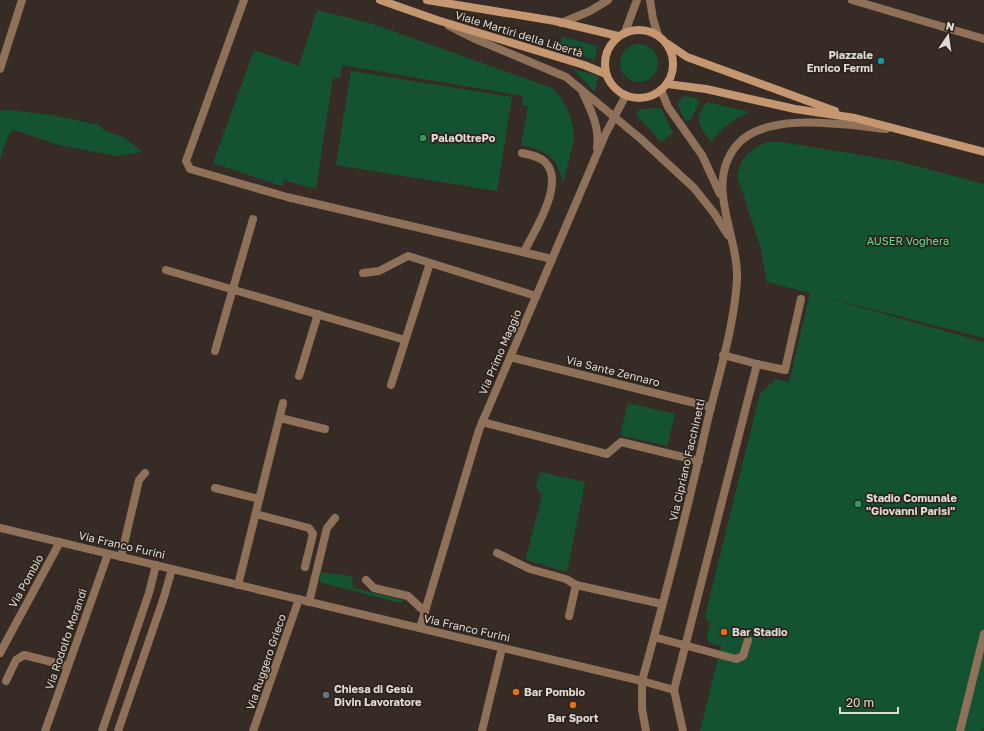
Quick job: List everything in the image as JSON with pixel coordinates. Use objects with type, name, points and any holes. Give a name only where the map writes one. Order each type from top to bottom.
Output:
[{"type":"main road","name":"Viale Martiri della Libertà","points":[[380,0],[437,20],[584,65],[606,74]]},
{"type":"main road","name":"Viale Martiri della Libertà","points":[[427,0],[622,34],[636,29],[648,31],[658,35],[666,43],[693,59],[855,118]]},
{"type":"main road","points":[[622,34],[611,43],[606,53],[604,63],[606,74],[611,84],[626,96]]},
{"type":"main road","name":"Viale Martiri della Libertà","points":[[664,87],[671,74],[673,63],[671,53],[666,43]]},
{"type":"main road","name":"Viale Martiri della Libertà","points":[[626,96],[645,97],[664,87],[706,88],[795,109],[855,118],[984,152]]},
{"type":"street","points":[[0,69],[22,0]]},
{"type":"street","points":[[244,0],[186,161],[190,169],[287,197],[552,259]]},
{"type":"street","points":[[560,23],[590,11],[608,0]]},
{"type":"street","points":[[622,34],[637,0]]},
{"type":"street","points":[[650,0],[653,19],[658,35]]},
{"type":"street","points":[[852,0],[984,38]]},
{"type":"street","name":"Via Cipriano Facchinetti","points":[[437,20],[473,38],[566,77],[614,116],[694,188],[714,213],[732,241]]},
{"type":"street","name":"Via Cipriano Facchinetti","points":[[642,681],[724,355],[737,279],[732,241],[722,198],[702,155],[668,108],[664,87]]},
{"type":"street","points":[[582,90],[593,113],[598,140],[597,154]]},
{"type":"street","name":"Via Primo Maggio","points":[[420,628],[482,422],[597,154],[614,116],[626,96]]},
{"type":"street","name":"Via Cipriano Facchinetti","points":[[722,198],[724,173],[732,152],[746,136],[762,128],[789,124],[821,123],[905,130]]},
{"type":"street","points":[[522,153],[536,157],[545,162],[551,170],[553,181],[546,207],[524,252]]},
{"type":"street","points":[[215,352],[254,219]]},
{"type":"street","points":[[363,274],[379,272],[408,256],[536,296]]},
{"type":"street","points":[[391,385],[430,263]]},
{"type":"street","points":[[166,270],[406,340]]},
{"type":"street","points":[[724,355],[784,370],[801,299]]},
{"type":"street","points":[[299,376],[318,314]]},
{"type":"street","name":"Via Sante Zennaro","points":[[510,357],[711,407]]},
{"type":"street","points":[[683,731],[674,690],[757,364]]},
{"type":"street","points":[[238,585],[283,403]]},
{"type":"street","points":[[280,418],[325,429]]},
{"type":"street","points":[[482,422],[607,454],[621,442],[698,461]]},
{"type":"street","points":[[121,557],[139,480],[145,473]]},
{"type":"street","points":[[215,488],[259,499]]},
{"type":"street","points":[[256,514],[309,528],[313,534],[304,567]]},
{"type":"street","points":[[309,602],[327,528],[335,518]]},
{"type":"street","name":"Via Franco Furini","points":[[0,528],[642,681],[674,690]]},
{"type":"street","name":"Via Pombio","points":[[0,653],[60,542]]},
{"type":"street","points":[[497,552],[530,569],[566,579],[576,585],[662,604]]},
{"type":"street","name":"Via Rodolfo Morandi","points":[[45,731],[108,554]]},
{"type":"street","points":[[102,731],[149,593],[156,565]]},
{"type":"street","points":[[118,731],[164,597],[172,569]]},
{"type":"street","points":[[366,580],[374,588],[408,596],[425,612]]},
{"type":"street","points":[[569,616],[576,585]]},
{"type":"street","name":"Via Ruggero Grieco","points":[[253,731],[299,599]]},
{"type":"street","points":[[960,731],[984,634]]},
{"type":"street","points":[[654,637],[736,659],[743,656],[748,640]]},
{"type":"street","points":[[482,731],[502,648]]},
{"type":"street","points":[[6,681],[16,660],[24,655],[68,666]]},
{"type":"street","points":[[642,681],[642,709],[646,731]]},
{"type":"green space","points":[[317,10],[373,24],[552,88],[562,99],[571,117],[574,139],[563,184],[558,167],[550,156],[537,149],[521,145],[528,106],[522,105],[523,96],[342,65],[340,78],[333,77],[316,189],[284,180],[282,186],[213,163],[254,50],[299,66]]},
{"type":"green space","points":[[563,37],[597,46],[595,60],[559,49],[561,38]]},
{"type":"green space","points":[[635,44],[643,44],[653,49],[657,56],[657,70],[653,77],[643,82],[635,82],[625,77],[623,74],[620,67],[620,59],[625,49],[628,47]]},
{"type":"green space","points":[[573,69],[598,76],[595,91],[594,91]]},
{"type":"green space","name":"PalaOltrePo","points":[[351,71],[512,97],[497,191],[336,165]]},
{"type":"green space","points":[[684,96],[698,99],[699,103],[691,120],[685,121],[678,105],[680,99]]},
{"type":"green space","points":[[707,102],[750,112],[728,124],[711,142],[703,131],[699,122],[700,113]]},
{"type":"green space","points":[[661,108],[673,133],[661,142],[636,114],[640,109]]},
{"type":"green space","points":[[7,110],[52,115],[98,125],[106,131],[123,137],[143,152],[117,156],[59,145],[14,130],[8,135],[0,160],[0,111]]},
{"type":"green space","name":"Stadio Comunale \"Giovanni Parisi\"","points":[[766,142],[781,142],[897,161],[984,184],[984,338],[813,294],[984,342],[984,728],[980,731],[700,731],[721,646],[709,643],[707,636],[710,622],[706,620],[705,616],[760,393],[776,379],[789,382],[810,293],[767,282],[760,246],[737,175],[747,154]]},
{"type":"green space","points":[[628,403],[675,414],[667,446],[620,435]]},
{"type":"green space","points":[[540,472],[585,482],[567,572],[527,560],[526,558],[542,496],[536,487]]},
{"type":"green space","points":[[321,572],[352,576],[353,588],[404,600],[400,603],[319,582]]},
{"type":"place","name":"Piazzale Enrico Fermi","points":[[881,61]]},
{"type":"place","name":"PalaOltrePo","points":[[423,138]]},
{"type":"place","name":"Stadio Comunale \"Giovanni Parisi\"","points":[[858,504]]},
{"type":"place","name":"Bar Stadio","points":[[724,632]]},
{"type":"place","name":"Bar Pombio","points":[[516,692]]},
{"type":"place","name":"Chiesa di Gesù Divin Lavoratore","points":[[326,695]]},
{"type":"place","name":"Bar Sport","points":[[573,705]]},
{"type":"park label","name":"AUSER Voghera","points":[[908,241]]}]
